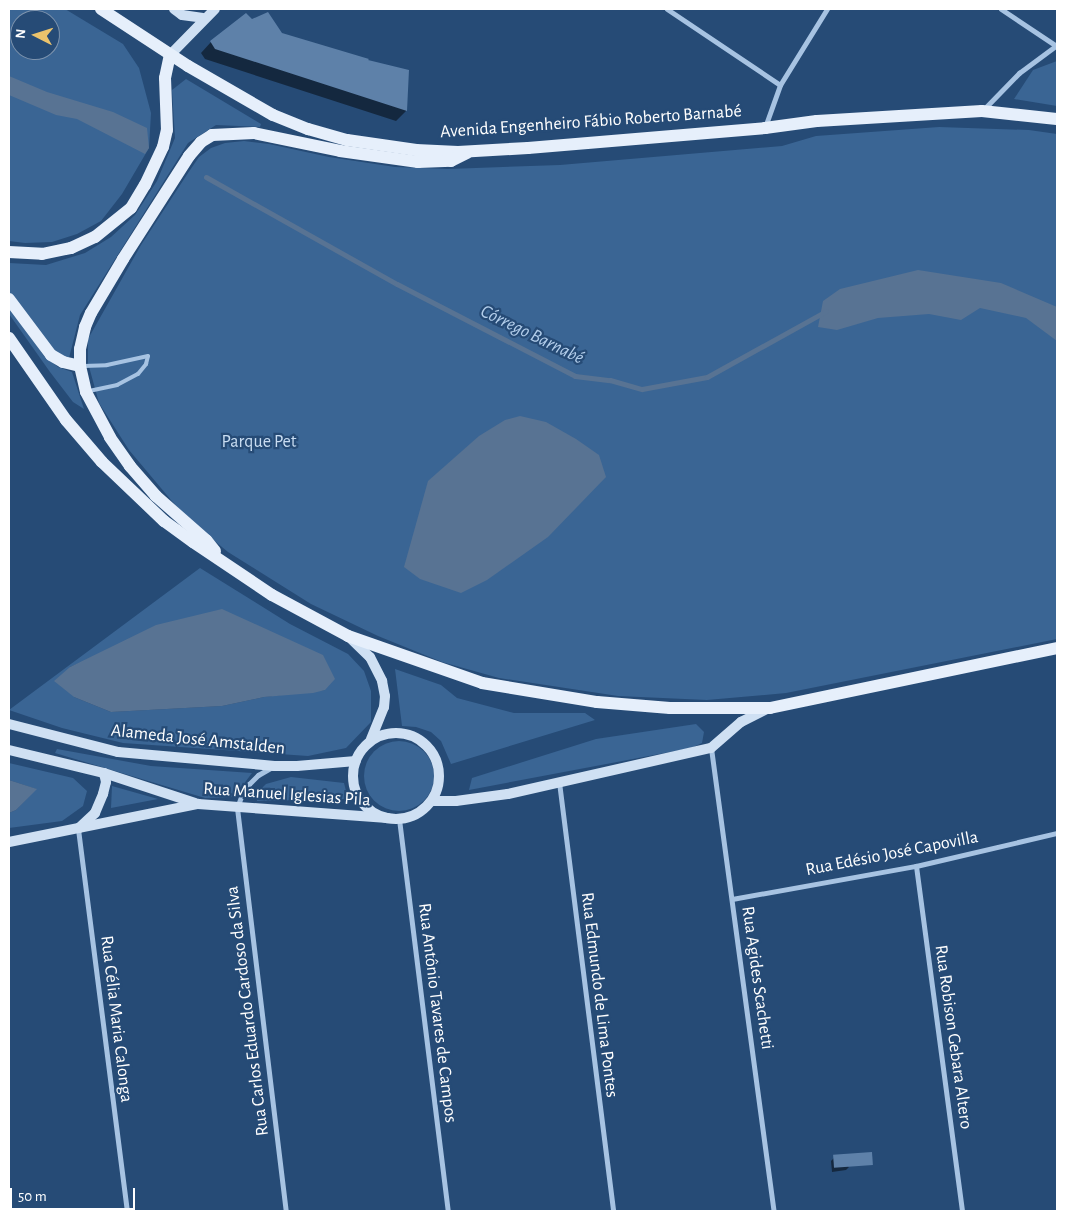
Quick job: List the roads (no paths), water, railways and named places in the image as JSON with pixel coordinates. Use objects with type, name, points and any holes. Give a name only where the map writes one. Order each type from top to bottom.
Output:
[{"type":"main road","name":"Avenida Engenheiro Fábio Roberto Barnabé","points":[[101,9],[170,54],[274,115],[308,129],[347,140],[381,146],[416,150],[470,151],[765,128],[818,121],[982,111],[1057,120]]},
{"type":"main road","points":[[9,252],[42,254],[71,248],[95,237],[131,208],[145,185],[163,147],[167,130],[165,78],[170,54]]},
{"type":"main road","points":[[222,561],[206,540],[178,517],[130,466],[110,437],[86,392],[80,366],[80,349],[91,313],[189,156],[201,142],[212,135],[254,133],[340,152],[418,162],[451,162],[470,151]]},
{"type":"main road","points":[[9,299],[51,355],[62,362],[80,366]]},
{"type":"main road","points":[[9,338],[66,420],[102,462],[164,521],[305,614],[348,636],[482,683],[525,692],[597,702],[670,708],[770,708],[1057,648]]},
{"type":"street","points":[[174,9],[182,15],[203,18]]},
{"type":"street","points":[[170,54],[203,18],[215,9]]},
{"type":"street","points":[[667,9],[780,85]]},
{"type":"street","points":[[765,128],[780,85],[827,9]]},
{"type":"street","points":[[982,111],[1019,73],[1056,45],[1001,9]]},
{"type":"street","points":[[348,636],[370,657],[382,681],[385,696],[384,708],[370,741],[356,761],[353,777],[357,793],[366,807],[387,818],[412,817],[423,810],[432,801],[440,782],[438,763],[428,746],[412,735],[393,732],[370,741]]},
{"type":"street","points":[[432,801],[456,802],[508,794],[711,748],[741,722],[770,708]]},
{"type":"street","name":"Alameda José Amstalden","points":[[9,724],[118,752],[274,766],[356,761]]},
{"type":"street","name":"Rua Agides Scachetti","points":[[711,748],[774,1211]]},
{"type":"street","points":[[9,750],[104,773],[198,804]]},
{"type":"street","points":[[237,808],[242,794],[249,784],[258,775],[274,766]]},
{"type":"street","points":[[78,829],[94,813],[105,788],[104,773]]},
{"type":"street","name":"Rua Edmundo de Lima Pontes","points":[[559,782],[613,1211]]},
{"type":"street","name":"Rua Manuel Iglesias Pila","points":[[9,842],[198,804],[387,818]]},
{"type":"street","name":"Rua Carlos Eduardo Cardoso da Silva","points":[[237,808],[286,1211]]},
{"type":"street","name":"Rua Antônio Tavares de Campos","points":[[399,819],[448,1211]]},
{"type":"street","name":"Rua Célia Maria Calonga","points":[[78,829],[127,1211]]},
{"type":"street","name":"Rua Edésio José Capovilla","points":[[732,899],[916,866],[1057,833]]},
{"type":"street","name":"Rua Robison Gebara Altero","points":[[916,866],[962,1211]]},
{"type":"lane","points":[[80,366],[107,365],[148,356],[146,364],[138,374],[117,385],[86,392]]},
{"type":"waterway","name":"Córrego Barnabé","points":[[206,177],[397,284],[575,376],[610,380],[642,389],[707,377],[826,311]]},
{"type":"park label","name":"Parque Pet","points":[[259,442]]}]
